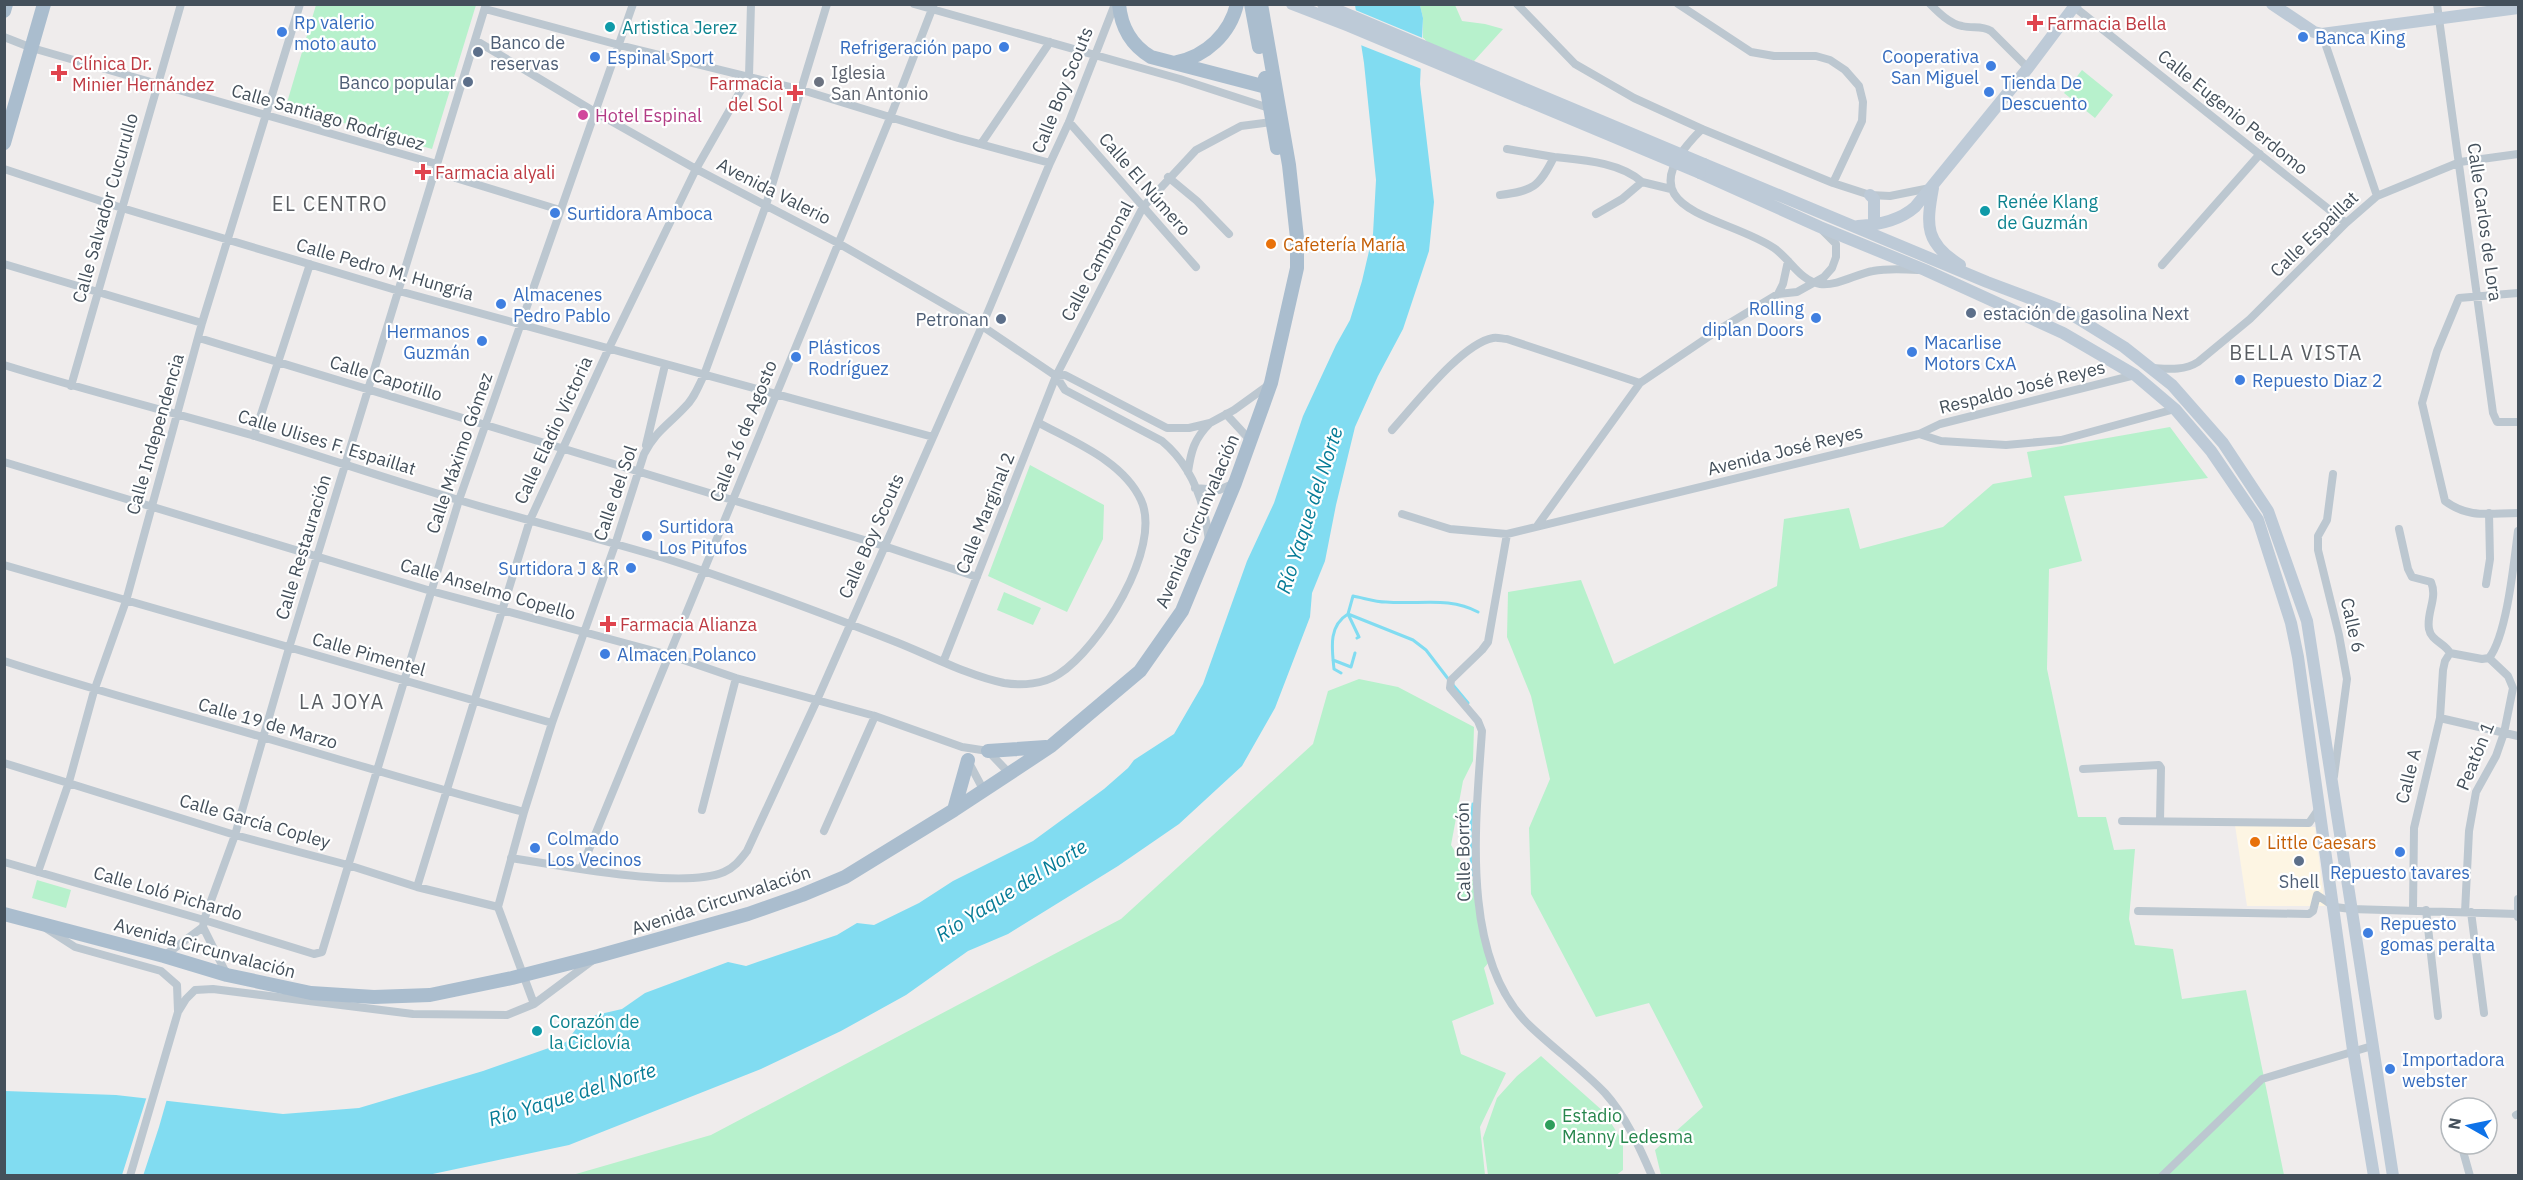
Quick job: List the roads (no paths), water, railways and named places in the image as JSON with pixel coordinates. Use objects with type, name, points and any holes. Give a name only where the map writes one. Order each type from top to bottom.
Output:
[{"type":"main road","points":[[4,10],[6,4]]},
{"type":"main road","points":[[4,142],[44,4]]},
{"type":"main road","points":[[1117,4],[1126,32],[1141,51],[1162,61],[1175,62],[1271,88]]},
{"type":"main road","points":[[1175,62],[1190,59],[1209,48],[1231,21],[1237,4]]},
{"type":"main road","name":"Avenida Circunvalación","points":[[4,914],[164,956],[226,975],[311,993],[390,997],[430,995],[598,956],[748,914],[802,895],[845,877],[984,791],[1051,746],[1140,671],[1182,611],[1235,483],[1271,382],[1297,268],[1297,238],[1289,165],[1251,4]]},
{"type":"main road","name":"Avenida Circunvalación","points":[[1261,4],[1271,88],[1270,115],[1281,167],[1289,239],[1288,302]]},
{"type":"main road","points":[[1292,4],[1702,168],[1854,226],[2069,314],[2124,347],[2152,368],[2185,398],[2223,443],[2268,511],[2307,621],[2393,1176]]},
{"type":"main road","points":[[1323,4],[1702,168],[1820,227],[1925,270],[2062,333],[2135,375],[2175,409],[2211,451],[2258,520],[2291,623],[2335,907],[2353,1050],[2374,1176]]},
{"type":"main road","points":[[2272,4],[2314,32],[2322,34],[2518,8]]},
{"type":"main road","points":[[1854,226],[1874,224],[1905,216],[1933,187],[2028,68],[2074,5]]},
{"type":"main road","points":[[1933,187],[1928,229],[1934,243],[1956,263],[1987,282]]},
{"type":"main road","points":[[1870,195],[1874,199],[1874,224]]},
{"type":"main road","points":[[988,752],[1019,751],[1051,746]]},
{"type":"main road","points":[[954,810],[965,754]]},
{"type":"street","name":"Calle Salvador Cucurullo","points":[[71,386],[181,4]]},
{"type":"street","name":"Calle Independencia","points":[[39,872],[69,782],[94,690],[126,601],[202,324],[300,4]]},
{"type":"street","name":"Calle Máximo Gómez","points":[[322,952],[459,500],[487,427],[520,325],[633,4]]},
{"type":"street","name":"Calle Eladio Victoria","points":[[417,886],[500,610],[530,520],[609,348],[696,169],[749,76],[751,4]]},
{"type":"street","name":"Calle del Sol","points":[[498,907],[510,858],[552,723],[615,545],[636,473],[657,432],[685,408],[695,395],[704,375],[766,205],[827,4]]},
{"type":"street","points":[[914,4],[933,7],[1095,54],[1270,115]]},
{"type":"street","name":"Calle Boy Scouts","points":[[510,858],[581,869],[680,879],[702,878],[723,872],[738,864],[760,825],[817,700],[982,326],[1050,163],[1070,122],[1095,54],[1117,4]]},
{"type":"street","points":[[1516,4],[1575,64],[1634,98],[1702,129],[1833,183],[1870,195],[1890,196],[1933,187]]},
{"type":"street","points":[[1678,4],[1687,7],[1751,52],[1774,56],[1816,56],[1830,60],[1845,70],[1859,86],[1863,102],[1862,121],[1833,183]]},
{"type":"street","points":[[1930,4],[1954,23],[1966,27],[1985,27],[2028,68]]},
{"type":"street","name":"Calle Carlos de Lora","points":[[2437,4],[2479,296],[2493,413],[2497,422],[2518,422]]},
{"type":"street","name":"Calle Eugenio Perdomo","points":[[2074,5],[2346,223]]},
{"type":"street","points":[[485,7],[619,45],[802,90],[890,118],[1050,163]]},
{"type":"street","name":"Calle Restauración","points":[[203,923],[235,835],[289,648],[370,390],[485,7]]},
{"type":"street","name":"Calle 16 de Agosto","points":[[581,869],[705,572],[731,502],[890,118],[933,7]]},
{"type":"street","points":[[2322,34],[2378,196]]},
{"type":"street","name":"Calle Santiago Rodríguez","points":[[4,37],[32,48],[436,168],[560,210]]},
{"type":"street","name":"Avenida Valerio","points":[[475,40],[696,169],[838,243],[982,326],[1056,376],[1065,390],[1162,441],[1174,451],[1188,472],[1207,516],[1210,546]]},
{"type":"street","points":[[981,144],[1050,42]]},
{"type":"street","name":"Calle Cambronal","points":[[1056,376],[1143,207],[1168,177],[1196,150],[1240,126],[1270,115]]},
{"type":"street","name":"Calle El Número","points":[[1070,122],[1196,267]]},
{"type":"street","points":[[1702,129],[1685,146],[1673,172],[1671,189],[1680,202],[1693,212],[1751,236],[1775,249],[1814,283],[1834,283],[1874,270],[1925,270]]},
{"type":"street","points":[[1507,149],[1622,169],[1633,174],[1642,182],[1671,189]]},
{"type":"street","points":[[2162,265],[2260,154]]},
{"type":"street","name":"Calle Espaillat","points":[[2152,368],[2178,369],[2190,367],[2198,362],[2250,319],[2346,223],[2378,196],[2460,162],[2518,154]]},
{"type":"street","points":[[1500,195],[1523,192],[1535,187],[1554,157]]},
{"type":"street","name":"Calle Pedro M. Hungría","points":[[4,169],[122,208],[399,291],[933,437]]},
{"type":"street","points":[[1168,177],[1197,201],[1229,234]]},
{"type":"street","points":[[1596,214],[1622,199],[1642,182]]},
{"type":"street","points":[[1538,526],[1640,383],[1720,328],[1778,294],[1797,292],[1824,277],[1832,268],[1836,256],[1836,244],[1820,227]]},
{"type":"street","points":[[1778,294],[1783,284],[1788,261]]},
{"type":"street","points":[[4,264],[202,324]]},
{"type":"street","points":[[254,436],[310,264]]},
{"type":"street","points":[[2518,293],[2459,298],[2437,351],[2422,403],[2445,501],[2458,511],[2471,514],[2518,513]]},
{"type":"street","points":[[1392,430],[1456,361],[1477,344],[1494,337],[1507,339],[1640,383]]},
{"type":"street","name":"Calle Capotillo","points":[[199,338],[731,502],[884,546],[977,577]]},
{"type":"street","points":[[644,454],[665,364]]},
{"type":"street","name":"Calle Ulises F. Espaillat","points":[[4,365],[71,386],[254,436],[459,500],[705,572],[849,624],[977,675],[1006,683],[1030,684],[1056,676],[1085,653],[1126,588],[1143,548],[1146,526],[1142,502],[1128,480],[1107,462],[1039,423]]},
{"type":"street","name":"Avenida Valerio","points":[[1056,376],[1065,375],[1167,428],[1189,428],[1210,423],[1271,382]]},
{"type":"street","name":"Respaldo José Reyes","points":[[1919,434],[1940,424],[2135,375]]},
{"type":"street","name":"Calle Marginal 2","points":[[944,660],[1056,376]]},
{"type":"street","name":"Avenida José Reyes","points":[[1402,514],[1450,529],[1507,534],[1919,434],[1941,441],[2006,445],[2061,441],[2175,409]]},
{"type":"street","points":[[1226,414],[1250,440]]},
{"type":"street","points":[[1188,472],[1192,447],[1197,436],[1210,423]]},
{"type":"street","name":"Calle Anselmo Copello","points":[[4,462],[431,591],[669,655],[736,678],[875,716],[965,754],[988,752]]},
{"type":"street","name":"Calle 6","points":[[2332,785],[2347,679],[2339,635],[2318,550],[2318,536],[2327,520],[2333,474]]},
{"type":"street","points":[[1195,488],[1219,490],[1235,483]]},
{"type":"street","points":[[2486,584],[2490,559],[2489,513]]},
{"type":"street","points":[[2399,529],[2412,577],[2431,582],[2434,590],[2429,628],[2433,638],[2447,647],[2450,653],[2481,659],[2489,658],[2495,651],[2508,600],[2518,531]]},
{"type":"street","name":"Calle Borrón","points":[[1507,534],[1488,642],[1449,684],[1478,721],[1482,731],[1475,834],[1476,878],[1490,956],[1508,998],[1530,1026],[1606,1094],[1630,1131],[1652,1176]]},
{"type":"street","name":"Calle Pimentel","points":[[4,566],[552,723]]},
{"type":"street","name":"Calle A","points":[[2413,909],[2414,828],[2440,718],[2445,661],[2450,653]]},
{"type":"street","name":"Peatón 1","points":[[2484,1013],[2468,912],[2469,831],[2476,792],[2496,756],[2504,733],[2513,688],[2508,676],[2489,658]]},
{"type":"street","name":"Calle 19 de Marzo","points":[[4,661],[94,690],[524,812]]},
{"type":"street","points":[[702,810],[736,678]]},
{"type":"street","points":[[824,831],[875,716]]},
{"type":"street","points":[[2440,718],[2518,736]]},
{"type":"street","points":[[988,752],[1009,773]]},
{"type":"street","points":[[965,754],[984,791]]},
{"type":"street","name":"Calle García Copley","points":[[4,763],[235,835],[498,907]]},
{"type":"street","points":[[2083,769],[2159,765],[2161,768],[2160,822]]},
{"type":"street","points":[[2122,821],[2309,823],[2320,806]]},
{"type":"street","name":"Calle Loló Pichardo","points":[[4,862],[203,923],[314,954],[322,952]]},
{"type":"street","points":[[2138,911],[2309,914],[2313,911],[2317,895],[2335,907],[2351,909],[2413,909],[2518,916],[2518,899]]},
{"type":"street","points":[[498,907],[534,1004]]},
{"type":"street","points":[[2426,910],[2438,1016]]},
{"type":"street","points":[[39,923],[75,947],[161,971],[177,985],[178,1012]]},
{"type":"street","points":[[164,956],[203,923],[226,975]]},
{"type":"street","points":[[130,1176],[178,1012],[195,990],[213,989],[413,1014],[507,1015],[534,1004],[598,956]]},
{"type":"street","points":[[2162,1176],[2262,1079],[2372,1046]]},
{"type":"street","points":[[2464,1156],[2470,1176]]},
{"type":"water","name":"Río Yaque del Norte","points":[[1355,5],[1420,5],[1423,18],[1420,84],[1434,202],[1429,251],[1403,329],[1355,427],[1325,561],[1312,593],[1310,617],[1275,708],[1242,766],[1179,824],[1118,866],[1008,934],[968,951],[906,995],[841,1031],[761,1069],[569,1145],[428,1175],[5,1176],[5,1091],[116,1095],[283,1114],[359,1108],[483,1071],[566,1042],[579,1025],[596,1015],[622,1009],[645,993],[728,962],[746,966],[837,935],[857,923],[874,925],[919,903],[953,881],[1033,841],[1104,789],[1134,760],[1174,734],[1203,684],[1247,561],[1274,503],[1303,416],[1350,320],[1362,281],[1373,234],[1376,180],[1364,63]]},
{"type":"waterway","points":[[1357,638],[1359,637],[1348,614],[1353,596],[1382,602],[1456,604],[1478,612]]},
{"type":"waterway","points":[[1348,614],[1413,640],[1426,650],[1449,680]]},
{"type":"waterway","points":[[1341,673],[1334,669],[1333,638],[1337,625],[1348,614]]},
{"type":"waterway","points":[[1333,660],[1351,667],[1355,653]]},
{"type":"waterway","points":[[1453,685],[1468,703]]},
{"type":"waterway","points":[[1472,875],[1470,834],[1473,804]]},
{"type":"place","name":"Farmacia Bella","points":[[2035,23]]},
{"type":"place","name":"Artistica Jerez","points":[[610,27]]},
{"type":"place","name":"Rp valerio moto auto","points":[[282,32]]},
{"type":"place","name":"Banca King","points":[[2303,37]]},
{"type":"place","name":"Refrigeración papo","points":[[1004,47]]},
{"type":"place","name":"Banco de reservas","points":[[478,52]]},
{"type":"place","name":"Espinal Sport","points":[[595,57]]},
{"type":"place","name":"Cooperativa San Miguel","points":[[1991,66]]},
{"type":"place","name":"Clínica Dr. Minier Hernández","points":[[59,73]]},
{"type":"place","name":"Banco popular","points":[[468,82]]},
{"type":"place","name":"Iglesia San Antonio","points":[[819,82]]},
{"type":"place","name":"Tienda De Descuento","points":[[1989,92]]},
{"type":"place","name":"Farmacia del Sol","points":[[795,93]]},
{"type":"place","name":"Hotel Espinal","points":[[583,115]]},
{"type":"place","name":"Farmacia alyali","points":[[423,172]]},
{"type":"place","name":"Renée Klang de Guzmán","points":[[1985,211]]},
{"type":"place","name":"Surtidora Amboca","points":[[555,213]]},
{"type":"place","name":"Cafetería María","points":[[1271,244]]},
{"type":"place","name":"Almacenes Pedro Pablo","points":[[501,304]]},
{"type":"place","name":"estación de gasolina Next","points":[[1971,313]]},
{"type":"place","name":"Rolling diplan Doors","points":[[1816,318]]},
{"type":"place","name":"Petronan","points":[[1001,319]]},
{"type":"place","name":"Hermanos Guzmán","points":[[482,341]]},
{"type":"place","name":"Macarlise Motors CxA","points":[[1912,352]]},
{"type":"place","name":"Plásticos Rodríguez","points":[[796,357]]},
{"type":"place","name":"Repuesto Diaz 2","points":[[2240,380]]},
{"type":"place","name":"Surtidora Los Pitufos","points":[[647,536]]},
{"type":"place","name":"Surtidora J & R","points":[[631,568]]},
{"type":"place","name":"Farmacia Alianza","points":[[608,624]]},
{"type":"place","name":"Almacen Polanco","points":[[605,654]]},
{"type":"place","name":"Little Caesars","points":[[2255,842]]},
{"type":"place","name":"Colmado Los Vecinos","points":[[535,848]]},
{"type":"place","name":"Repuesto tavares","points":[[2400,852]]},
{"type":"place","name":"Shell","points":[[2299,861]]},
{"type":"place","name":"Repuesto gomas peralta","points":[[2368,933]]},
{"type":"place","name":"Corazón de la Ciclovía","points":[[537,1031]]},
{"type":"place","name":"Importadora webster","points":[[2390,1069]]},
{"type":"place","name":"Estadio Manny Ledesma","points":[[1550,1125]]},
{"type":"district","name":"EL CENTRO","points":[[330,203]]},
{"type":"district","name":"BELLA VISTA","points":[[2296,352]]},
{"type":"district","name":"LA JOYA","points":[[342,701]]}]
